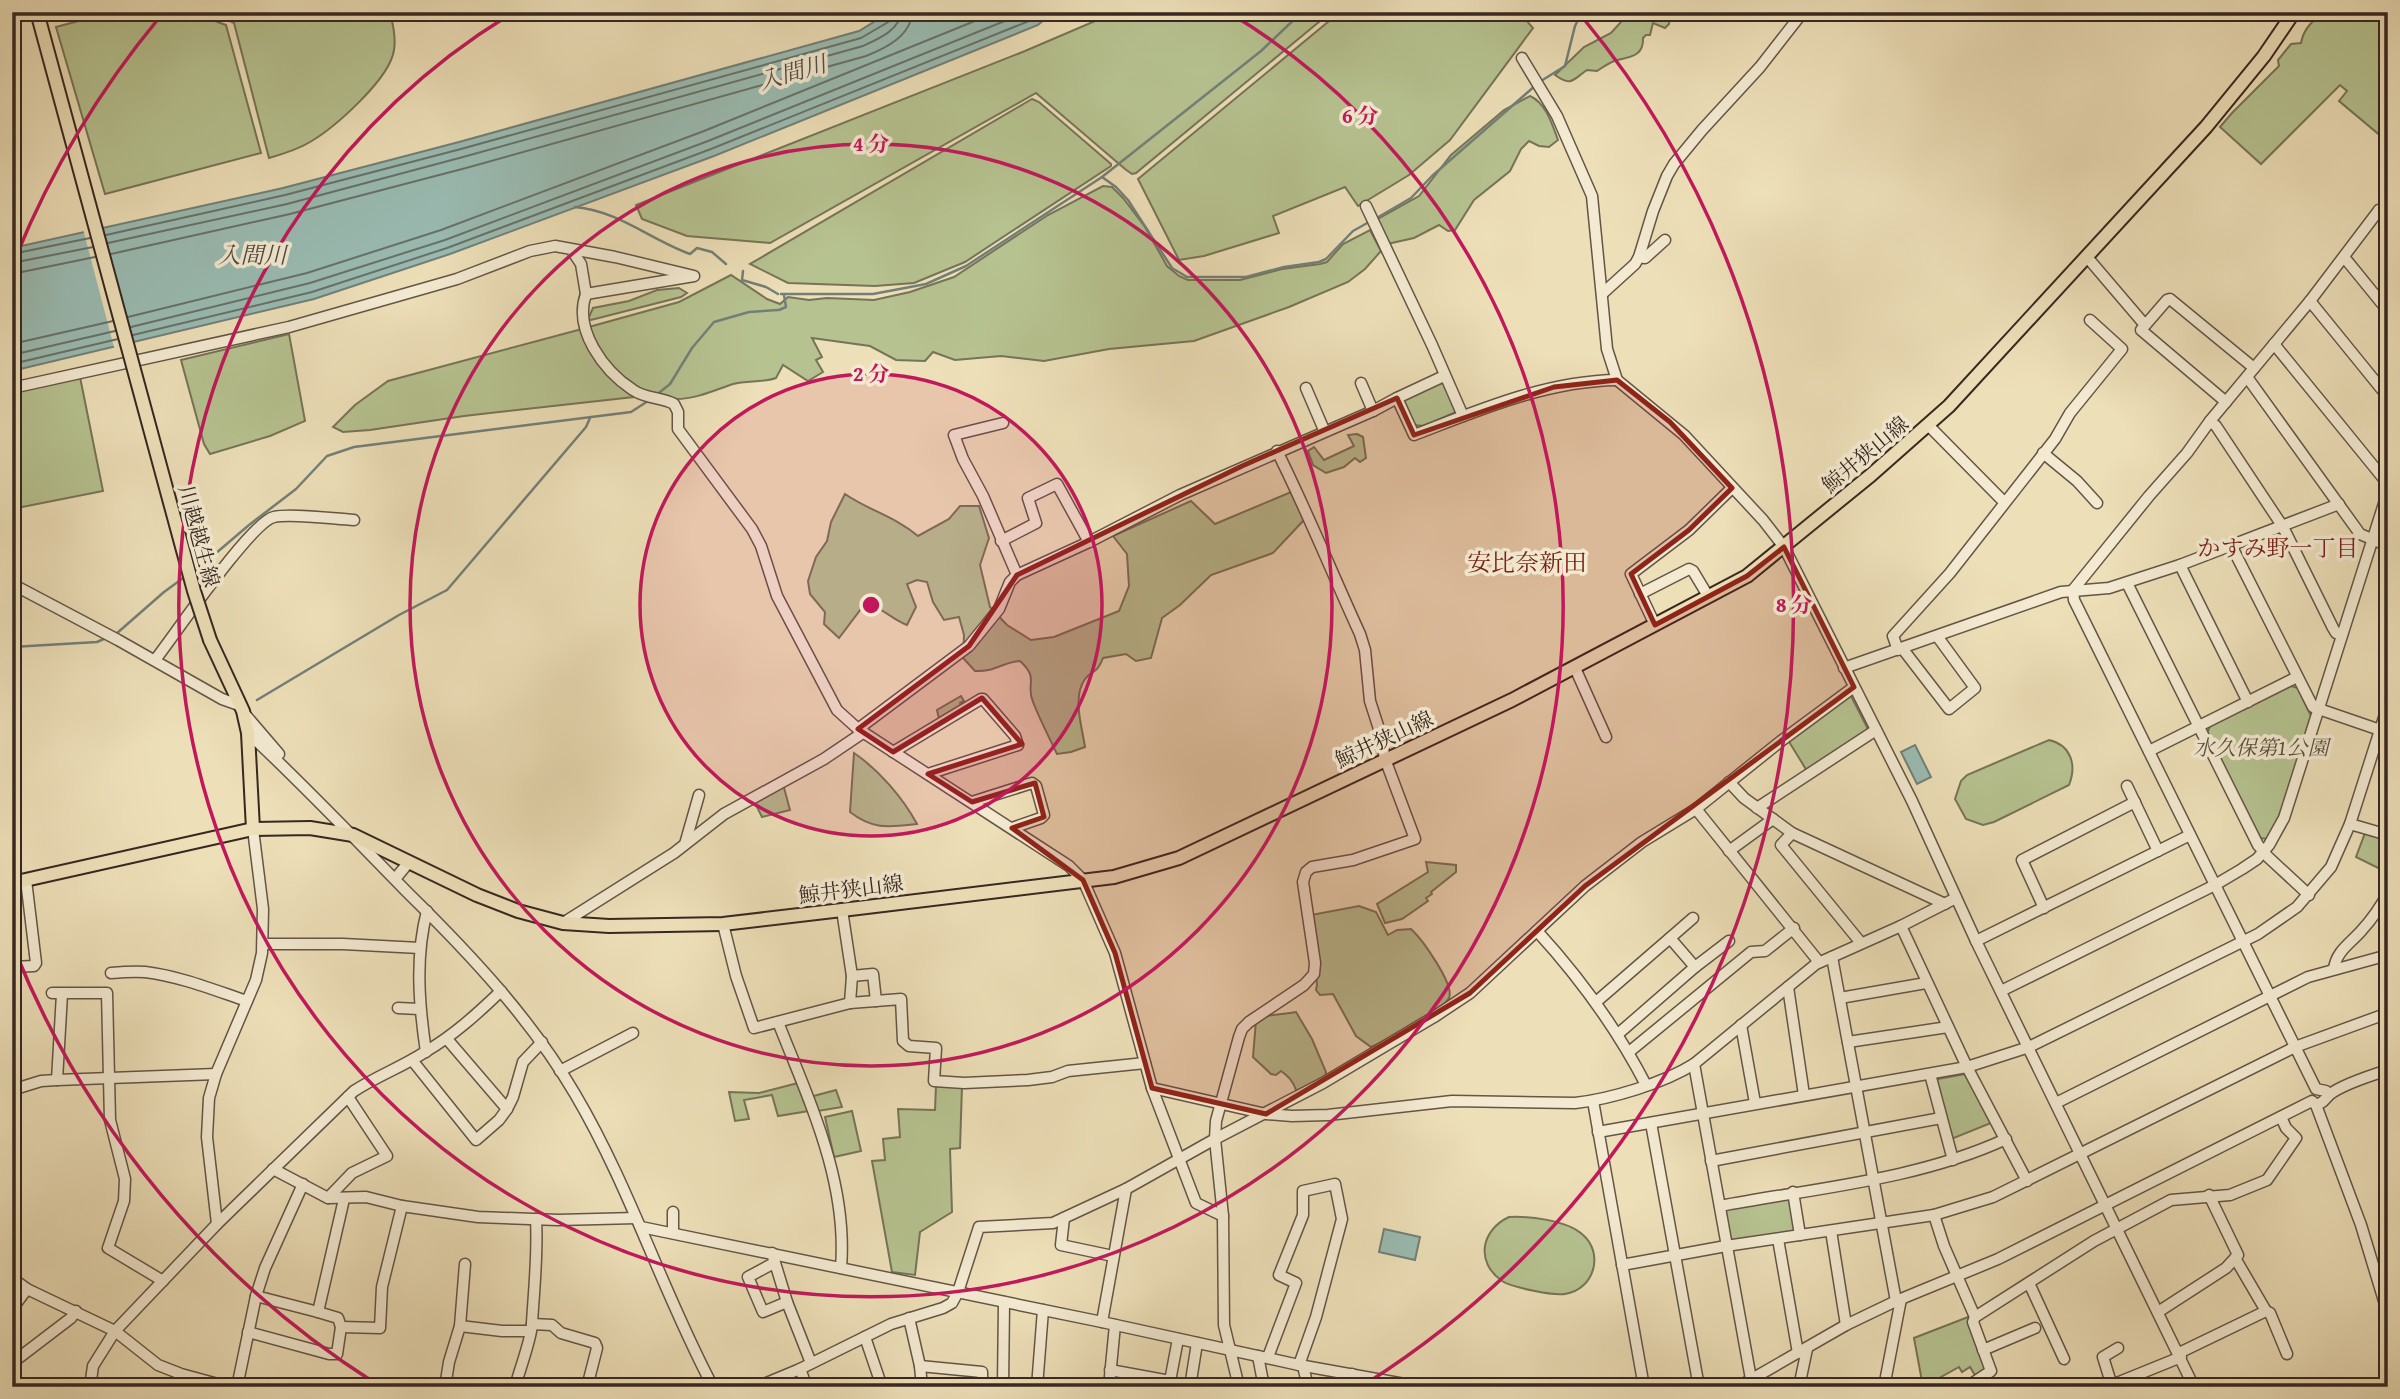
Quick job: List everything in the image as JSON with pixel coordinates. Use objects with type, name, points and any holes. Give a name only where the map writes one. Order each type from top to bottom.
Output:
[{"type":"main road","name":"川越越生線","points":[[37,12],[194,592],[210,639],[241,708],[248,733],[253,829]]},
{"type":"main road","name":"鯨井狭山線","points":[[253,829],[310,828],[353,835],[497,903],[563,923],[609,926],[723,924],[842,910],[1114,877],[1179,858],[1575,668],[1747,576],[1929,426],[2214,118],[2264,56],[2294,12]]},
{"type":"main road","points":[[12,883],[253,829]]},
{"type":"street","points":[[1602,294],[1635,264],[1639,257],[1656,202],[1674,164],[1760,67],[1803,12]]},
{"type":"street","points":[[1522,58],[1557,116],[1588,184],[1594,209],[1606,349],[1617,380],[1670,422],[1763,520],[1784,547],[1912,801],[1976,941],[2194,1387]]},
{"type":"street","points":[[1368,210],[1463,416]]},
{"type":"street","points":[[2388,220],[2384,211],[2073,590],[2074,600],[2316,1089],[2314,1103],[2361,1225],[2388,1314]]},
{"type":"street","points":[[1639,257],[1645,258],[1665,240]]},
{"type":"street","points":[[12,388],[327,317],[457,279],[530,251],[555,246],[694,276],[586,294]]},
{"type":"street","points":[[570,249],[581,264],[586,294],[582,316],[601,360],[635,391],[674,404],[678,412],[678,429],[752,529],[761,546],[777,596],[836,710],[861,730],[1069,866],[1083,880],[1115,953],[1152,1088],[1196,1203],[1223,1216]]},
{"type":"street","points":[[2087,257],[2145,325]]},
{"type":"street","points":[[2344,257],[2388,311]]},
{"type":"street","points":[[2225,402],[2142,333],[2141,330],[2167,300],[2170,299],[2250,372],[2360,534],[2388,546]]},
{"type":"street","points":[[2310,301],[2388,397]]},
{"type":"street","points":[[1937,636],[1975,688],[1949,709],[1900,649],[1893,636],[1950,573],[2060,431],[2070,413],[2122,349],[2090,320]]},
{"type":"street","points":[[2274,344],[2388,484]]},
{"type":"street","points":[[563,923],[685,845],[724,814],[824,759],[969,646],[999,609],[1010,582],[1017,575],[1180,495],[1324,430],[1373,411],[1444,376]]},
{"type":"street","points":[[1397,398],[1414,435],[1554,387],[1617,380]]},
{"type":"street","points":[[1361,383],[1373,411]]},
{"type":"street","points":[[1306,388],[1324,430]]},
{"type":"street","points":[[2210,421],[2216,426],[2283,527],[2333,628],[2336,633],[2342,635]]},
{"type":"street","points":[[1003,423],[954,435],[1017,575]]},
{"type":"street","points":[[1929,426],[2004,502]]},
{"type":"street","points":[[1239,1387],[1223,1325],[1223,1216],[1215,1139],[1220,1102],[1242,1029],[1304,985],[1314,974],[1315,963],[1303,881],[1306,873],[1312,867],[1353,860],[1415,839],[1385,760],[1370,701],[1365,650],[1360,634],[1277,451]]},
{"type":"street","points":[[2043,453],[2077,481],[2097,503]]},
{"type":"street","points":[[1001,541],[1036,523],[1028,498],[1057,484],[1089,542]]},
{"type":"street","points":[[1655,625],[1631,574],[1689,530],[1732,488]]},
{"type":"street","points":[[2001,991],[2215,885],[2249,865],[2273,840],[2284,818],[2388,491]]},
{"type":"street","points":[[1844,668],[2046,597],[2073,590],[2097,590],[2127,583],[2232,547],[2339,505]]},
{"type":"street","points":[[155,660],[211,585],[265,520],[286,516],[354,520]]},
{"type":"street","points":[[2232,547],[2313,707],[2380,730]]},
{"type":"street","points":[[2180,565],[2248,702]]},
{"type":"street","points":[[1640,594],[1689,569],[1693,571],[1708,596]]},
{"type":"street","points":[[2127,583],[2263,851],[2309,895]]},
{"type":"street","points":[[12,584],[241,708],[306,787]]},
{"type":"street","points":[[1575,668],[1606,737]]},
{"type":"street","points":[[2149,751],[2297,677]]},
{"type":"street","points":[[757,1387],[909,1318],[952,1303],[979,1227],[1054,1223],[1126,1189],[1266,1114],[1434,1017],[1469,993],[1585,886],[1642,842],[1696,809],[1854,687]]},
{"type":"street","points":[[894,752],[981,699],[1015,736],[1018,745],[928,774]]},
{"type":"street","points":[[1598,1132],[1967,1067],[2029,1047],[2243,941],[2284,918],[2309,895],[2331,867],[2350,824],[2388,705]]},
{"type":"street","points":[[1757,808],[1876,730]]},
{"type":"street","points":[[248,733],[306,787],[427,911],[501,991],[542,1042],[598,1136],[689,1341],[713,1387]]},
{"type":"street","points":[[1729,782],[1757,808],[1792,834],[1945,904]]},
{"type":"street","points":[[972,802],[1032,783],[1036,786],[1044,815],[1012,828]]},
{"type":"street","points":[[2127,786],[2158,851]]},
{"type":"street","points":[[685,845],[699,795]]},
{"type":"street","points":[[2044,908],[2022,860],[2136,802]]},
{"type":"street","points":[[1696,809],[1819,962]]},
{"type":"street","points":[[1729,851],[1773,819]]},
{"type":"street","points":[[2350,824],[2388,835]]},
{"type":"street","points":[[217,1224],[206,1125],[209,1098],[216,1074],[256,980],[263,944],[253,829]]},
{"type":"street","points":[[1792,834],[1781,845],[1861,943]]},
{"type":"street","points":[[1976,941],[2190,835]]},
{"type":"street","points":[[395,879],[409,862]]},
{"type":"street","points":[[12,967],[34,966],[36,963],[26,880]]},
{"type":"street","points":[[2334,970],[2336,958],[2360,933],[2388,893]]},
{"type":"street","points":[[1152,1088],[1266,1114],[1328,1115],[1452,1101],[1593,1101],[1680,1073],[1819,962],[1956,898]]},
{"type":"street","points":[[842,910],[852,976],[850,1003]]},
{"type":"street","points":[[426,1052],[419,1009],[420,948],[427,911]]},
{"type":"street","points":[[1596,1002],[1693,918]]},
{"type":"street","points":[[723,924],[736,976],[754,1028],[850,1003],[901,999],[903,1041],[909,1046],[936,1048],[934,1081],[964,1083],[1028,1080],[1052,1077],[1068,1071],[1145,1063]]},
{"type":"street","points":[[1901,926],[1967,1067],[2027,1181]]},
{"type":"street","points":[[1629,1052],[1751,952],[1765,951],[1794,928]]},
{"type":"street","points":[[1537,931],[1577,975],[1618,1034],[1646,1084]]},
{"type":"street","points":[[1670,938],[1695,967]]},
{"type":"street","points":[[1618,1034],[1728,941]]},
{"type":"street","points":[[263,944],[420,948]]},
{"type":"street","points":[[2056,1103],[2308,977],[2388,955]]},
{"type":"street","points":[[1832,957],[1880,1223],[1898,1300],[1884,1387]]},
{"type":"street","points":[[111,973],[143,972],[160,975],[247,1001]]},
{"type":"street","points":[[852,976],[873,974],[876,1001]]},
{"type":"street","points":[[1840,998],[1926,983]]},
{"type":"street","points":[[1788,986],[1804,1095]]},
{"type":"street","points":[[90,1387],[93,1366],[115,1331],[273,1169],[348,1097],[374,1077],[412,1060],[447,1039],[501,991]]},
{"type":"street","points":[[57,1080],[57,994],[107,993],[110,1120],[124,1173],[125,1190],[124,1201],[108,1248],[163,1281]]},
{"type":"street","points":[[398,1008],[419,1009]]},
{"type":"street","points":[[1622,1265],[1726,1246],[1934,1215],[1993,1197],[2295,1047],[2388,1013]]},
{"type":"street","points":[[778,1023],[816,1114],[832,1168],[841,1229],[841,1268]]},
{"type":"street","points":[[1741,1025],[1755,1103]]},
{"type":"street","points":[[1848,1042],[1948,1027]]},
{"type":"street","points":[[561,1071],[633,1033]]},
{"type":"street","points":[[447,1039],[507,1109]]},
{"type":"street","points":[[412,1060],[476,1140],[499,1120],[507,1109],[523,1062],[542,1042]]},
{"type":"street","points":[[1694,1064],[1751,1379]]},
{"type":"street","points":[[1738,1387],[1846,1325],[1898,1300],[1998,1259],[2281,1117],[2314,1103],[2324,1102],[2328,1096],[2365,1077],[2388,1070]]},
{"type":"street","points":[[12,1090],[41,1081],[216,1074]]},
{"type":"street","points":[[1930,1074],[1953,1160]]},
{"type":"street","points":[[2316,1089],[2326,1091],[2328,1096]]},
{"type":"street","points":[[328,1198],[352,1173],[387,1158],[348,1097]]},
{"type":"street","points":[[1593,1101],[1644,1387]]},
{"type":"street","points":[[1967,1387],[1991,1371],[1973,1322],[1975,1317],[2056,1264],[2171,1200],[2238,1194],[2267,1180],[2296,1138],[2286,1128],[2281,1117]]},
{"type":"street","points":[[1711,1161],[1941,1118]]},
{"type":"street","points":[[1651,1123],[1699,1387]]},
{"type":"street","points":[[1720,1206],[1873,1179],[1953,1160],[2006,1139]]},
{"type":"street","points":[[273,1169],[328,1198],[366,1197],[402,1206],[468,1216],[638,1223],[773,1258],[841,1268],[1301,1365],[1421,1387]]},
{"type":"street","points":[[237,1387],[256,1296],[265,1268],[303,1184]]},
{"type":"street","points":[[1264,1387],[1263,1357],[1296,1283],[1279,1275],[1303,1215],[1303,1191],[1335,1184],[1342,1219],[1301,1365],[1308,1387]]},
{"type":"street","points":[[1102,1322],[1126,1189]]},
{"type":"street","points":[[1793,1192],[1800,1235]]},
{"type":"street","points":[[2158,1312],[2226,1268],[2238,1255],[2209,1195]]},
{"type":"street","points":[[318,1312],[344,1199]]},
{"type":"street","points":[[341,1326],[380,1328],[382,1287],[402,1206]]},
{"type":"street","points":[[673,1212],[673,1232]]},
{"type":"street","points":[[1934,1215],[1975,1317]]},
{"type":"street","points":[[1064,1218],[1061,1245],[1113,1256]]},
{"type":"street","points":[[515,1387],[531,1327],[538,1256],[536,1219]]},
{"type":"street","points":[[1831,1231],[1846,1325]]},
{"type":"street","points":[[1778,1239],[1802,1351],[1799,1387]]},
{"type":"street","points":[[773,1258],[811,1363]]},
{"type":"street","points":[[773,1258],[748,1277],[761,1311],[787,1302]]},
{"type":"street","points":[[2235,1258],[2266,1311],[2270,1313],[2287,1354]]},
{"type":"street","points":[[445,1387],[460,1326],[465,1264]]},
{"type":"street","points":[[12,1278],[27,1289],[115,1331],[158,1365],[229,1387]]},
{"type":"street","points":[[2029,1283],[2064,1359]]},
{"type":"street","points":[[12,1309],[27,1289]]},
{"type":"street","points":[[248,1332],[337,1354],[341,1326],[338,1318],[256,1296]]},
{"type":"street","points":[[1003,1387],[1004,1302]]},
{"type":"street","points":[[1038,1387],[1043,1310]]},
{"type":"street","points":[[12,1363],[71,1318],[76,1311]]},
{"type":"street","points":[[2118,1348],[2103,1357],[2109,1386],[2180,1355],[2266,1311]]},
{"type":"street","points":[[909,1318],[922,1387]]},
{"type":"street","points":[[460,1326],[502,1331],[552,1325],[561,1333],[595,1343],[597,1348],[587,1387]]},
{"type":"street","points":[[1108,1387],[1115,1325]]},
{"type":"street","points":[[1983,1350],[2035,1328]]},
{"type":"street","points":[[865,1337],[882,1387]]},
{"type":"street","points":[[1110,1370],[1170,1381],[1178,1339]]},
{"type":"street","points":[[1190,1387],[1197,1343]]},
{"type":"street","points":[[920,1366],[982,1372],[982,1387]]},
{"type":"street","points":[[800,1369],[807,1387]]},
{"type":"street","points":[[1352,1374],[1352,1387]]},
{"type":"highlighted area","points":[[1617,380],[1670,422],[1732,488],[1689,530],[1631,574],[1655,625],[1747,576],[1784,547],[1854,687],[1585,886],[1470,993],[1266,1114],[1152,1088],[1115,953],[1083,880],[1012,828],[1044,817],[1035,783],[972,802],[928,774],[1022,744],[982,698],[893,752],[858,729],[969,646],[1017,575],[1242,466],[1397,398],[1414,435],[1554,387]]},
{"type":"green space","points":[[112,12],[190,12],[226,25],[261,153],[105,194],[56,27]]},
{"type":"green space","points":[[212,12],[390,12],[394,50],[383,75],[360,102],[305,145],[269,158],[234,23]]},
{"type":"green space","points":[[1116,12],[1331,12],[1136,173],[1132,174],[1125,169],[1036,93],[770,243],[687,236],[642,219],[636,205],[1025,51]]},
{"type":"green space","points":[[1340,12],[1519,12],[1533,28],[1450,140],[1409,175],[1358,206],[1345,187],[1273,216],[1279,233],[1204,256],[1179,260],[1138,179]]},
{"type":"green space","points":[[1630,12],[1676,12],[1670,17],[1665,28],[1653,23],[1650,35],[1643,38],[1641,49],[1635,55],[1612,62],[1597,71],[1587,70],[1572,81],[1565,81],[1555,75],[1584,47],[1611,33]]},
{"type":"green space","points":[[2328,12],[2380,12],[2388,15],[2388,142],[2339,101],[2347,91],[2340,85],[2261,164],[2220,127],[2279,66],[2278,60],[2291,44],[2301,43],[2310,24]]},
{"type":"green space","points":[[1530,96],[1544,109],[1558,140],[1549,147],[1529,141],[1521,149],[1510,171],[1474,200],[1455,230],[1448,231],[1439,225],[1414,238],[1387,244],[1376,220],[1419,196],[1451,155],[1504,110]]},
{"type":"green space","points":[[1032,99],[1039,102],[1111,166],[965,262],[914,283],[875,286],[788,283],[750,264]]},
{"type":"green space","points":[[1103,186],[1112,187],[1123,198],[1145,227],[1167,266],[1188,280],[1240,280],[1282,269],[1320,264],[1327,262],[1343,244],[1370,230],[1381,251],[1365,269],[1348,282],[1289,307],[1194,341],[1109,349],[1044,361],[1001,356],[955,360],[933,352],[925,361],[896,360],[870,346],[812,338],[822,357],[816,360],[823,372],[808,381],[783,365],[776,378],[738,383],[683,399],[666,398],[647,392],[629,381],[613,368],[604,356],[589,327],[679,302],[731,275],[767,299],[780,304],[788,297],[809,300],[874,300],[910,292],[954,277],[1048,215]]},
{"type":"green space","points":[[679,288],[687,293],[681,297],[588,319],[593,308],[629,301],[657,290]]},
{"type":"green space","points":[[582,329],[591,352],[602,368],[634,397],[464,416],[370,430],[343,432],[333,427],[355,405],[388,381]]},
{"type":"green space","points":[[289,334],[305,421],[270,436],[210,454],[204,444],[181,360]]},
{"type":"green space","points":[[80,377],[103,491],[12,509],[12,392]]},
{"type":"green space","points":[[1443,381],[1456,412],[1424,426],[1414,425],[1403,398]]},
{"type":"green space","points":[[1357,434],[1363,437],[1366,458],[1360,462],[1355,458],[1344,467],[1326,473],[1313,465],[1308,451],[1314,447],[1324,460],[1354,446],[1348,435]]},
{"type":"green space","points":[[1291,492],[1304,520],[1273,553],[1211,575],[1180,605],[1162,618],[1151,658],[1136,661],[1126,654],[1103,658],[1097,669],[1085,679],[1078,703],[1085,747],[1071,752],[1057,754],[1033,702],[1031,677],[1020,661],[975,671],[963,658],[964,635],[959,617],[944,620],[933,602],[927,582],[917,580],[907,584],[916,607],[907,625],[875,607],[864,605],[839,638],[824,624],[825,612],[810,594],[808,581],[816,557],[827,541],[831,522],[845,494],[918,536],[949,519],[960,506],[979,506],[989,538],[980,565],[990,607],[1007,625],[1031,640],[1054,637],[1119,611],[1129,586],[1127,554],[1113,536],[1191,501],[1215,524]]},
{"type":"green space","name":"水久保第1公園","points":[[2291,686],[2298,688],[2311,716],[2278,822],[2268,839],[2260,838],[2207,734],[2210,726]]},
{"type":"green space","points":[[1850,694],[1869,731],[1807,771],[1788,740]]},
{"type":"green space","points":[[961,696],[964,701],[960,703],[961,706],[939,719],[937,710]]},
{"type":"green space","points":[[2049,740],[2063,746],[2070,757],[2072,770],[2069,785],[1994,822],[1983,825],[1966,819],[1955,799],[1961,781],[1967,775]]},
{"type":"green space","points":[[854,753],[890,785],[917,824],[874,824],[850,812]]},
{"type":"green space","points":[[783,784],[790,810],[762,817],[753,799]]},
{"type":"green space","points":[[2365,833],[2388,840],[2388,873],[2356,857]]},
{"type":"green space","points":[[1426,862],[1456,865],[1456,872],[1431,892],[1426,898],[1428,901],[1402,919],[1385,923],[1377,904],[1428,872]]},
{"type":"green space","points":[[1359,906],[1376,912],[1388,935],[1397,930],[1411,929],[1436,962],[1450,992],[1449,998],[1436,1011],[1371,1047],[1356,1036],[1333,994],[1320,995],[1316,990],[1311,915]]},
{"type":"green space","points":[[1296,1012],[1312,1039],[1326,1072],[1325,1077],[1302,1090],[1296,1090],[1294,1084],[1281,1071],[1276,1075],[1271,1074],[1253,1057],[1256,1020],[1270,1015]]},
{"type":"green space","points":[[1965,1074],[1969,1076],[1991,1123],[1949,1140],[1936,1082],[1938,1079]]},
{"type":"green space","points":[[798,1083],[809,1111],[778,1116],[772,1095],[744,1100],[749,1119],[735,1121],[729,1092],[759,1093]]},
{"type":"green space","points":[[936,1085],[962,1086],[960,1148],[950,1149],[952,1212],[920,1232],[915,1275],[892,1272],[872,1161],[885,1160],[883,1139],[900,1137],[898,1109],[935,1110]]},
{"type":"green space","points":[[836,1090],[842,1107],[818,1111],[810,1097]]},
{"type":"green space","points":[[852,1111],[861,1151],[834,1157],[825,1117]]},
{"type":"green space","points":[[1791,1197],[1796,1232],[1729,1243],[1723,1208]]},
{"type":"green space","points":[[1509,1217],[1557,1222],[1582,1234],[1589,1242],[1594,1260],[1593,1270],[1583,1286],[1565,1294],[1551,1294],[1507,1283],[1493,1273],[1485,1256],[1487,1238],[1492,1230]]},
{"type":"green space","points":[[1968,1317],[1988,1370],[1976,1377],[1970,1367],[1962,1372],[1959,1367],[1923,1387],[1914,1338]]},
{"type":"water","name":"入間川","points":[[890,12],[1053,12],[1038,25],[714,156],[450,254],[314,299],[12,371],[12,248],[283,188],[459,142],[859,31]]},
{"type":"water","points":[[1915,745],[1931,777],[1917,784],[1901,752]]},
{"type":"water","points":[[1384,1229],[1420,1237],[1415,1260],[1379,1252]]},
{"type":"pier","points":[[101,225],[133,346],[115,351],[83,229]]},
{"type":"waterway","points":[[781,294],[873,294],[926,284],[966,266],[1102,177],[1261,51],[1302,12]]},
{"type":"waterway","points":[[1541,81],[1565,66],[1575,26],[1582,12]]},
{"type":"waterway","points":[[1375,219],[1411,198],[1432,176],[1536,85]]},
{"type":"waterway","points":[[1102,177],[1128,200],[1172,268],[1187,277],[1246,277],[1284,267],[1319,262],[1326,259],[1353,231],[1369,222]]},
{"type":"waterway","points":[[575,207],[606,214],[690,254],[697,248],[712,252],[726,264]]},
{"type":"waterway","points":[[743,271],[742,280],[766,287],[778,294]]},
{"type":"waterway","points":[[779,310],[786,307],[784,295]]},
{"type":"waterway","points":[[655,396],[670,384],[692,348],[714,322],[749,312],[778,310]]},
{"type":"waterway","points":[[195,571],[296,489],[327,456],[354,447],[631,412],[648,401]]},
{"type":"waterway","points":[[257,700],[399,615],[447,590],[586,427],[590,418]]},
{"type":"waterway","points":[[116,634],[186,576]]},
{"type":"waterway","points":[[12,647],[97,642],[106,638]]},
{"type":"district","name":"かすみ野一丁目","points":[[2278,547]]},
{"type":"district","name":"安比奈新田","points":[[1527,562]]}]
